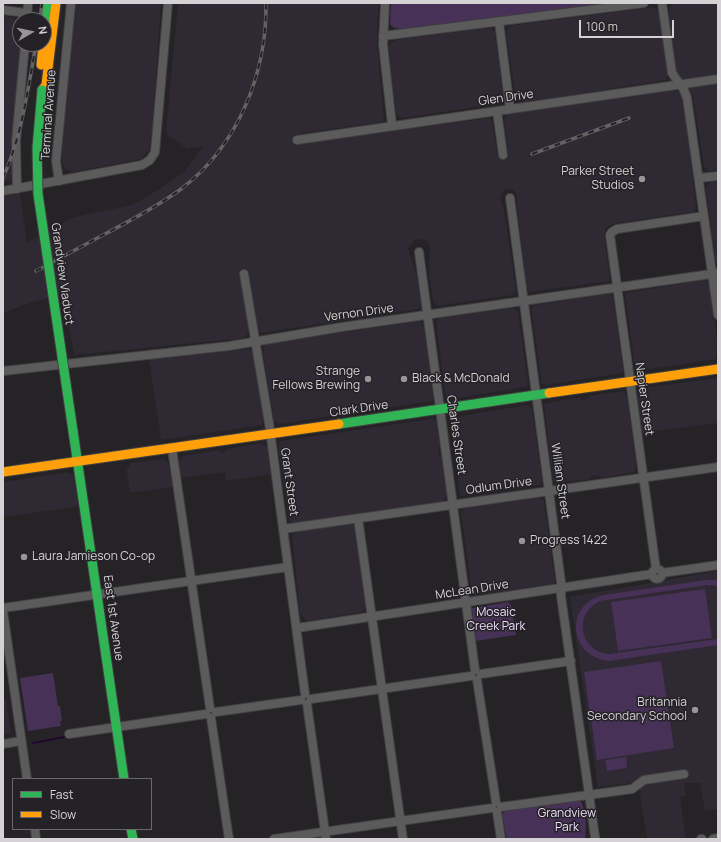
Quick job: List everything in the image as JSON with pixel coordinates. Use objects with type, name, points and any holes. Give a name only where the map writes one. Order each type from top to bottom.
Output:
[{"type":"main road","name":"Terminal Avenue","points":[[42,90],[46,85],[56,3]]},
{"type":"main road","name":"Terminal Avenue","points":[[42,52],[40,82],[42,90]]},
{"type":"main road","name":"Grandview Viaduct","points":[[42,90],[37,148],[38,194],[77,461]]},
{"type":"main road","name":"Clark Drive","points":[[3,472],[172,449],[718,369]]},
{"type":"main road","name":"East 1st Avenue","points":[[77,461],[124,778]]},
{"type":"street","name":"Terminal Avenue","points":[[59,181],[56,161],[71,3]]},
{"type":"street","points":[[3,191],[142,165],[150,160],[155,152],[168,3]]},
{"type":"street","points":[[386,3],[383,36],[386,82],[392,126]]},
{"type":"street","points":[[383,36],[644,3]]},
{"type":"street","points":[[662,3],[672,73],[678,84],[684,90],[687,98],[704,216],[715,273],[718,315]]},
{"type":"street","points":[[499,22],[510,109]]},
{"type":"street","points":[[17,189],[16,141],[24,52]]},
{"type":"street","name":"Glen Drive","points":[[298,140],[718,79]]},
{"type":"street","points":[[497,111],[503,155]]},
{"type":"street","points":[[699,178],[718,176]]},
{"type":"street","name":"William Street","points":[[510,198],[522,301],[595,837]]},
{"type":"street","name":"Napier Street","points":[[656,572],[610,239],[612,232],[617,229],[704,216]]},
{"type":"street","name":"Charles Street","points":[[419,252],[476,675],[501,839]]},
{"type":"street","name":"Vernon Drive","points":[[3,370],[228,346],[428,314],[715,273]]},
{"type":"street","name":"Grant Street","points":[[244,274],[270,434],[326,835]]},
{"type":"street","points":[[172,449],[230,839]]},
{"type":"street","name":"Odlum Drive","points":[[283,529],[718,466]]},
{"type":"street","points":[[358,518],[403,839]]},
{"type":"street","name":"McLean Drive","points":[[297,628],[467,603],[656,572],[718,565]]},
{"type":"street","points":[[27,778],[3,610],[288,567]]},
{"type":"street","points":[[69,734],[571,661]]},
{"type":"street","points":[[3,744],[21,741]]},
{"type":"street","points":[[274,839],[326,835],[400,821],[632,789],[644,780],[684,774]]},
{"type":"street","points":[[712,839],[718,838]]},
{"type":"shaded area","points":[[75,3],[161,3],[152,132],[149,150],[141,159],[73,172],[65,169],[62,163],[62,141]]},
{"type":"shaded area","points":[[178,3],[379,3],[377,24],[378,54],[384,120],[382,122],[302,133],[301,143],[490,118],[492,121],[498,158],[509,156],[504,121],[505,117],[509,114],[671,90],[677,92],[709,77],[681,79],[675,72],[668,14],[670,7],[675,3],[718,3],[718,82],[714,84],[718,84],[718,170],[709,171],[704,166],[693,95],[681,101],[685,111],[696,208],[692,212],[615,223],[606,227],[604,234],[610,278],[609,281],[529,292],[527,288],[518,216],[517,196],[514,190],[508,189],[503,191],[500,197],[505,215],[516,291],[513,295],[436,306],[433,301],[429,275],[430,246],[426,240],[415,239],[408,248],[417,278],[421,305],[419,309],[261,333],[258,329],[248,269],[241,269],[248,323],[248,333],[245,338],[74,355],[63,293],[3,313],[3,196],[20,194],[27,243],[74,217],[132,205],[158,190],[185,171],[203,146],[187,149],[166,133]]},
{"type":"shaded area","points":[[653,7],[657,9],[661,18],[668,74],[666,80],[527,102],[516,99],[506,32],[509,26]]},
{"type":"shaded area","points":[[3,16],[12,18],[12,52],[21,52],[13,175],[9,181],[3,184]]},
{"type":"shaded area","points":[[486,28],[492,29],[495,33],[503,98],[502,103],[404,118],[398,116],[396,112],[391,74],[389,48],[391,43],[396,40]]},
{"type":"shaded area","points":[[718,181],[718,265],[714,259],[710,234],[711,226],[706,187],[709,183]]},
{"type":"shaded area","points":[[703,280],[707,281],[710,286],[717,342],[716,359],[637,371],[635,368],[625,293]]},
{"type":"shaded area","points":[[611,294],[613,298],[623,370],[622,373],[546,385],[542,384],[531,308],[536,305]]},
{"type":"shaded area","points":[[511,308],[516,309],[518,312],[528,383],[527,387],[451,399],[447,398],[445,394],[436,321],[440,318]]},
{"type":"shaded area","points":[[420,321],[424,326],[433,397],[432,401],[280,424],[274,421],[263,353],[265,345]]},
{"type":"shaded area","points":[[250,349],[256,358],[264,418],[262,425],[161,440],[149,359]]},
{"type":"shaded area","points":[[718,378],[718,423],[642,433],[637,395],[641,388]]},
{"type":"shaded area","points":[[622,391],[627,396],[636,466],[634,472],[601,478],[598,475],[592,476],[590,479],[555,483],[553,480],[544,404],[580,397],[582,400],[587,399],[589,396]]},
{"type":"shaded area","points":[[527,405],[532,408],[542,481],[541,485],[460,496],[450,418]]},
{"type":"shaded area","points":[[434,419],[437,422],[440,447],[438,450],[438,455],[442,456],[447,496],[444,500],[436,503],[295,523],[289,521],[278,446],[280,441]]},
{"type":"shaded area","points":[[262,443],[267,447],[271,474],[226,481],[225,472],[180,478],[179,461],[184,456],[218,450],[221,453],[225,452],[227,449]]},
{"type":"shaded area","points":[[165,459],[168,463],[173,487],[130,493],[126,467],[129,467],[131,463]]},
{"type":"shaded area","points":[[68,472],[73,475],[74,478],[78,505],[74,507],[3,517],[3,482]]},
{"type":"shaded area","points":[[539,498],[544,500],[555,580],[553,584],[474,595],[472,592],[461,512],[465,508]]},
{"type":"shaded area","points":[[353,522],[355,523],[367,606],[362,612],[306,621],[300,613],[292,535],[302,530]]},
{"type":"shaded area","points":[[718,571],[718,814],[716,809],[705,811],[700,783],[684,783],[686,796],[680,797],[686,839],[647,839],[638,782],[598,787],[570,597]]},
{"type":"shaded area","points":[[3,699],[6,699],[11,733],[3,734]]},
{"type":"green space","points":[[391,3],[607,3],[403,29],[394,28],[390,24]]},
{"type":"green space","points":[[706,580],[718,580],[718,586],[707,585],[600,601],[591,607],[586,614],[583,623],[583,631],[591,646],[599,651],[609,654],[718,639],[718,645],[609,661],[595,657],[585,650],[579,640],[576,630],[577,618],[582,608],[591,600],[604,595]]},
{"type":"green space","points":[[705,589],[712,638],[618,651],[611,602]]},
{"type":"green space","name":"Mosaic Creek Park","points":[[508,602],[511,605],[516,635],[475,641],[472,608]]},
{"type":"green space","points":[[661,661],[674,748],[597,760],[584,672]]},
{"type":"green space","points":[[53,673],[58,706],[60,706],[62,721],[60,721],[61,726],[28,731],[20,678]]},
{"type":"green space","points":[[626,757],[627,768],[607,771],[605,760]]},
{"type":"green space","name":"Grandview Park","points":[[580,800],[585,814],[585,839],[507,839],[502,814],[505,811]]},
{"type":"waterway","points":[[33,743],[64,737]]},
{"type":"waterway","points":[[571,830],[571,824],[574,821]]},
{"type":"railway","points":[[41,12],[42,3]]},
{"type":"railway","points":[[36,271],[163,202],[201,172],[218,152],[233,130],[255,81],[265,29],[266,3]]},
{"type":"railway","points":[[3,178],[10,162],[20,129],[35,52]]},
{"type":"railway","points":[[532,154],[629,118]]},
{"type":"traffic: fast","points":[[46,12],[47,3]]},
{"type":"traffic: fast","points":[[42,90],[37,148],[38,194],[73,431]]},
{"type":"traffic: fast","points":[[339,424],[549,393]]},
{"type":"traffic: fast","points":[[73,431],[124,778]]},
{"type":"traffic: fast","points":[[131,830],[133,839]]},
{"type":"traffic: slow","points":[[42,90],[46,85],[56,3]]},
{"type":"traffic: slow","points":[[41,65],[42,52]]},
{"type":"traffic: slow","points":[[549,393],[718,369]]},
{"type":"traffic: slow","points":[[3,472],[339,424]]},
{"type":"place","name":"Parker Street Studios","points":[[642,179]]},
{"type":"place","name":"Strange Fellows Brewing","points":[[368,379]]},
{"type":"place","name":"Black & McDonald","points":[[404,379]]},
{"type":"place","name":"Progress 1422","points":[[522,541]]},
{"type":"place","name":"Laura Jamieson Co-op","points":[[24,557]]},
{"type":"place","name":"Britannia Secondary School","points":[[695,710]]}]
